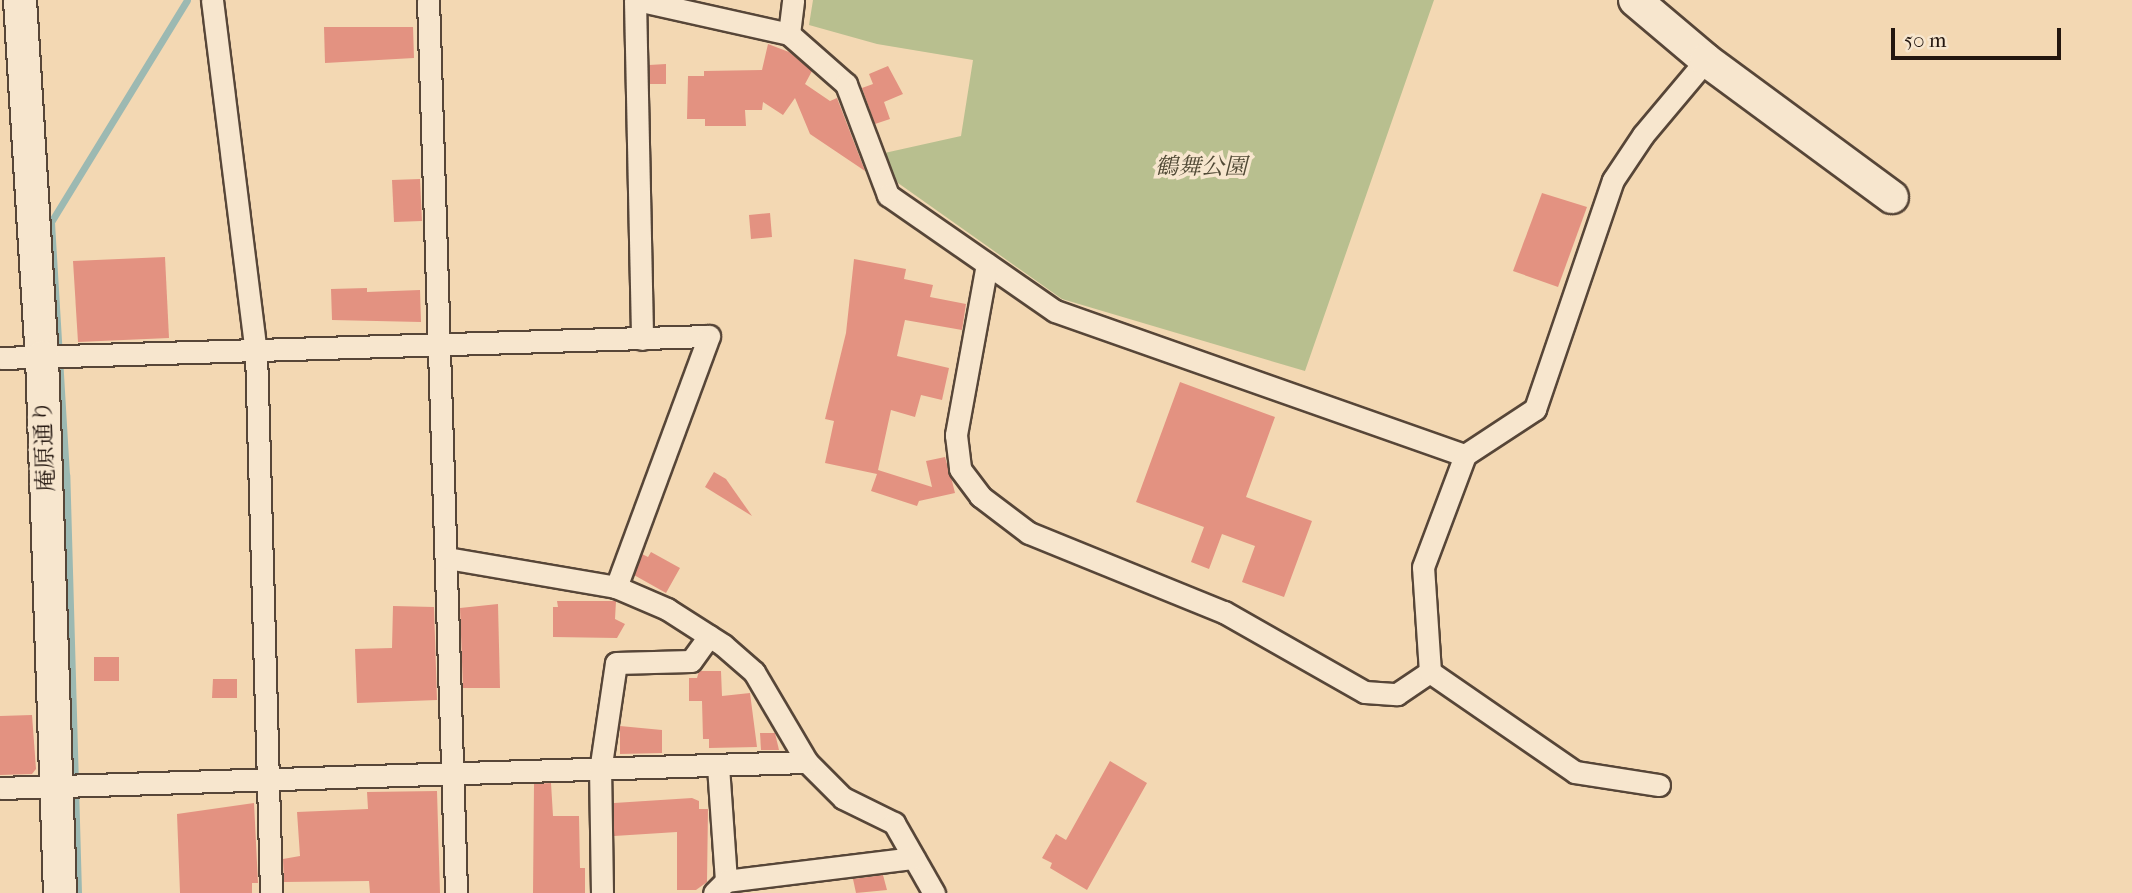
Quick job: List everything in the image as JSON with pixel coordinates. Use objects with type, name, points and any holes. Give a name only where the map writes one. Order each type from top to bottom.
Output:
[{"type":"street","name":"庵原通り","points":[[20,0],[42,357],[60,893]]},
{"type":"street","points":[[212,0],[256,351],[271,893]]},
{"type":"street","points":[[428,0],[456,893]]},
{"type":"street","points":[[642,339],[636,0],[789,34],[846,84],[888,195],[1055,311],[1465,455]]},
{"type":"street","points":[[789,34],[793,0]]},
{"type":"street","points":[[1634,0],[1706,60],[1892,197]]},
{"type":"street","points":[[1430,672],[1423,567],[1465,455],[1535,409],[1613,180],[1643,135],[1706,60]]},
{"type":"street","points":[[988,264],[956,435],[960,469],[980,496],[1029,533],[1224,612],[1365,692],[1397,694],[1430,672]]},
{"type":"street","points":[[0,358],[709,336],[616,587]]},
{"type":"street","points":[[447,558],[616,587],[667,609],[709,636],[754,672],[807,762],[843,798],[894,823],[934,893]]},
{"type":"street","points":[[602,893],[600,771],[616,663],[691,661],[709,636]]},
{"type":"street","points":[[1430,672],[1575,772],[1659,785]]},
{"type":"street","points":[[0,788],[453,777],[807,762]]},
{"type":"street","points":[[718,766],[720,887],[915,858]]},
{"type":"green space","name":"鶴舞公園","points":[[813,0],[1434,0],[1305,371],[1062,299],[898,183],[880,154],[961,136],[973,60],[877,44],[809,25]]},
{"type":"building","points":[[324,27],[413,27],[414,58],[325,63]]},
{"type":"building","points":[[768,44],[789,52],[812,71],[805,84],[830,101],[837,98],[865,171],[810,134],[795,98],[783,115],[763,102],[762,110],[745,110],[746,126],[705,126],[705,119],[687,119],[688,76],[704,76],[704,71],[762,70]]},
{"type":"building","points":[[666,64],[666,84],[650,84],[649,65]]},
{"type":"building","points":[[888,66],[903,94],[884,102],[890,119],[875,124],[862,88],[873,84],[869,74]]},
{"type":"building","points":[[420,179],[422,221],[394,222],[392,180]]},
{"type":"building","points":[[1542,193],[1587,207],[1558,287],[1513,271]]},
{"type":"building","points":[[770,213],[772,237],[751,239],[749,215]]},
{"type":"building","points":[[165,257],[169,338],[78,342],[73,261]]},
{"type":"building","points":[[854,259],[906,269],[904,279],[933,285],[930,297],[966,304],[962,330],[905,320],[897,356],[949,368],[942,400],[921,395],[915,417],[891,410],[878,470],[932,487],[926,461],[945,457],[952,481],[955,493],[919,501],[917,506],[871,491],[877,474],[825,463],[834,421],[825,419],[846,333]]},
{"type":"building","points":[[367,288],[367,292],[420,290],[421,322],[332,320],[331,289]]},
{"type":"building","points":[[1180,382],[1275,417],[1246,497],[1312,521],[1284,597],[1242,582],[1255,546],[1222,534],[1209,569],[1191,562],[1204,527],[1136,502]]},
{"type":"building","points":[[714,472],[726,479],[752,516],[705,487]]},
{"type":"building","points":[[651,552],[680,568],[666,593],[634,575],[642,554],[648,557]]},
{"type":"building","points":[[557,601],[616,601],[615,619],[625,624],[617,638],[553,637],[553,607],[558,607]]},
{"type":"building","points":[[498,604],[500,688],[463,688],[460,608]]},
{"type":"building","points":[[393,606],[434,607],[437,700],[357,703],[355,649],[392,648]]},
{"type":"building","points":[[94,657],[119,657],[119,681],[94,681]]},
{"type":"building","points":[[699,671],[721,671],[722,696],[750,693],[757,747],[709,748],[709,739],[703,739],[702,701],[689,701],[689,678],[697,678]]},
{"type":"building","points":[[213,679],[237,679],[237,698],[212,698]]},
{"type":"building","points":[[32,715],[36,769],[32,774],[0,775],[0,716]]},
{"type":"building","points":[[620,726],[662,730],[662,753],[620,754]]},
{"type":"building","points":[[760,733],[775,733],[779,750],[761,750]]},
{"type":"building","points":[[1110,761],[1147,783],[1087,890],[1050,868],[1052,863],[1042,858],[1056,834],[1066,840]]},
{"type":"building","points":[[551,783],[553,816],[579,816],[580,868],[585,868],[585,893],[533,893],[534,784]]},
{"type":"building","points":[[437,791],[440,893],[370,893],[369,881],[284,882],[283,859],[300,856],[297,812],[368,809],[367,792]]},
{"type":"building","points":[[692,798],[699,801],[699,809],[708,809],[707,882],[696,890],[677,890],[677,832],[614,836],[614,803]]},
{"type":"building","points":[[254,803],[258,883],[252,883],[252,893],[180,893],[177,814]]},
{"type":"building","points":[[883,875],[887,890],[856,893],[853,879]]},
{"type":"waterway","points":[[78,893],[66,475],[51,222],[187,0]]}]
